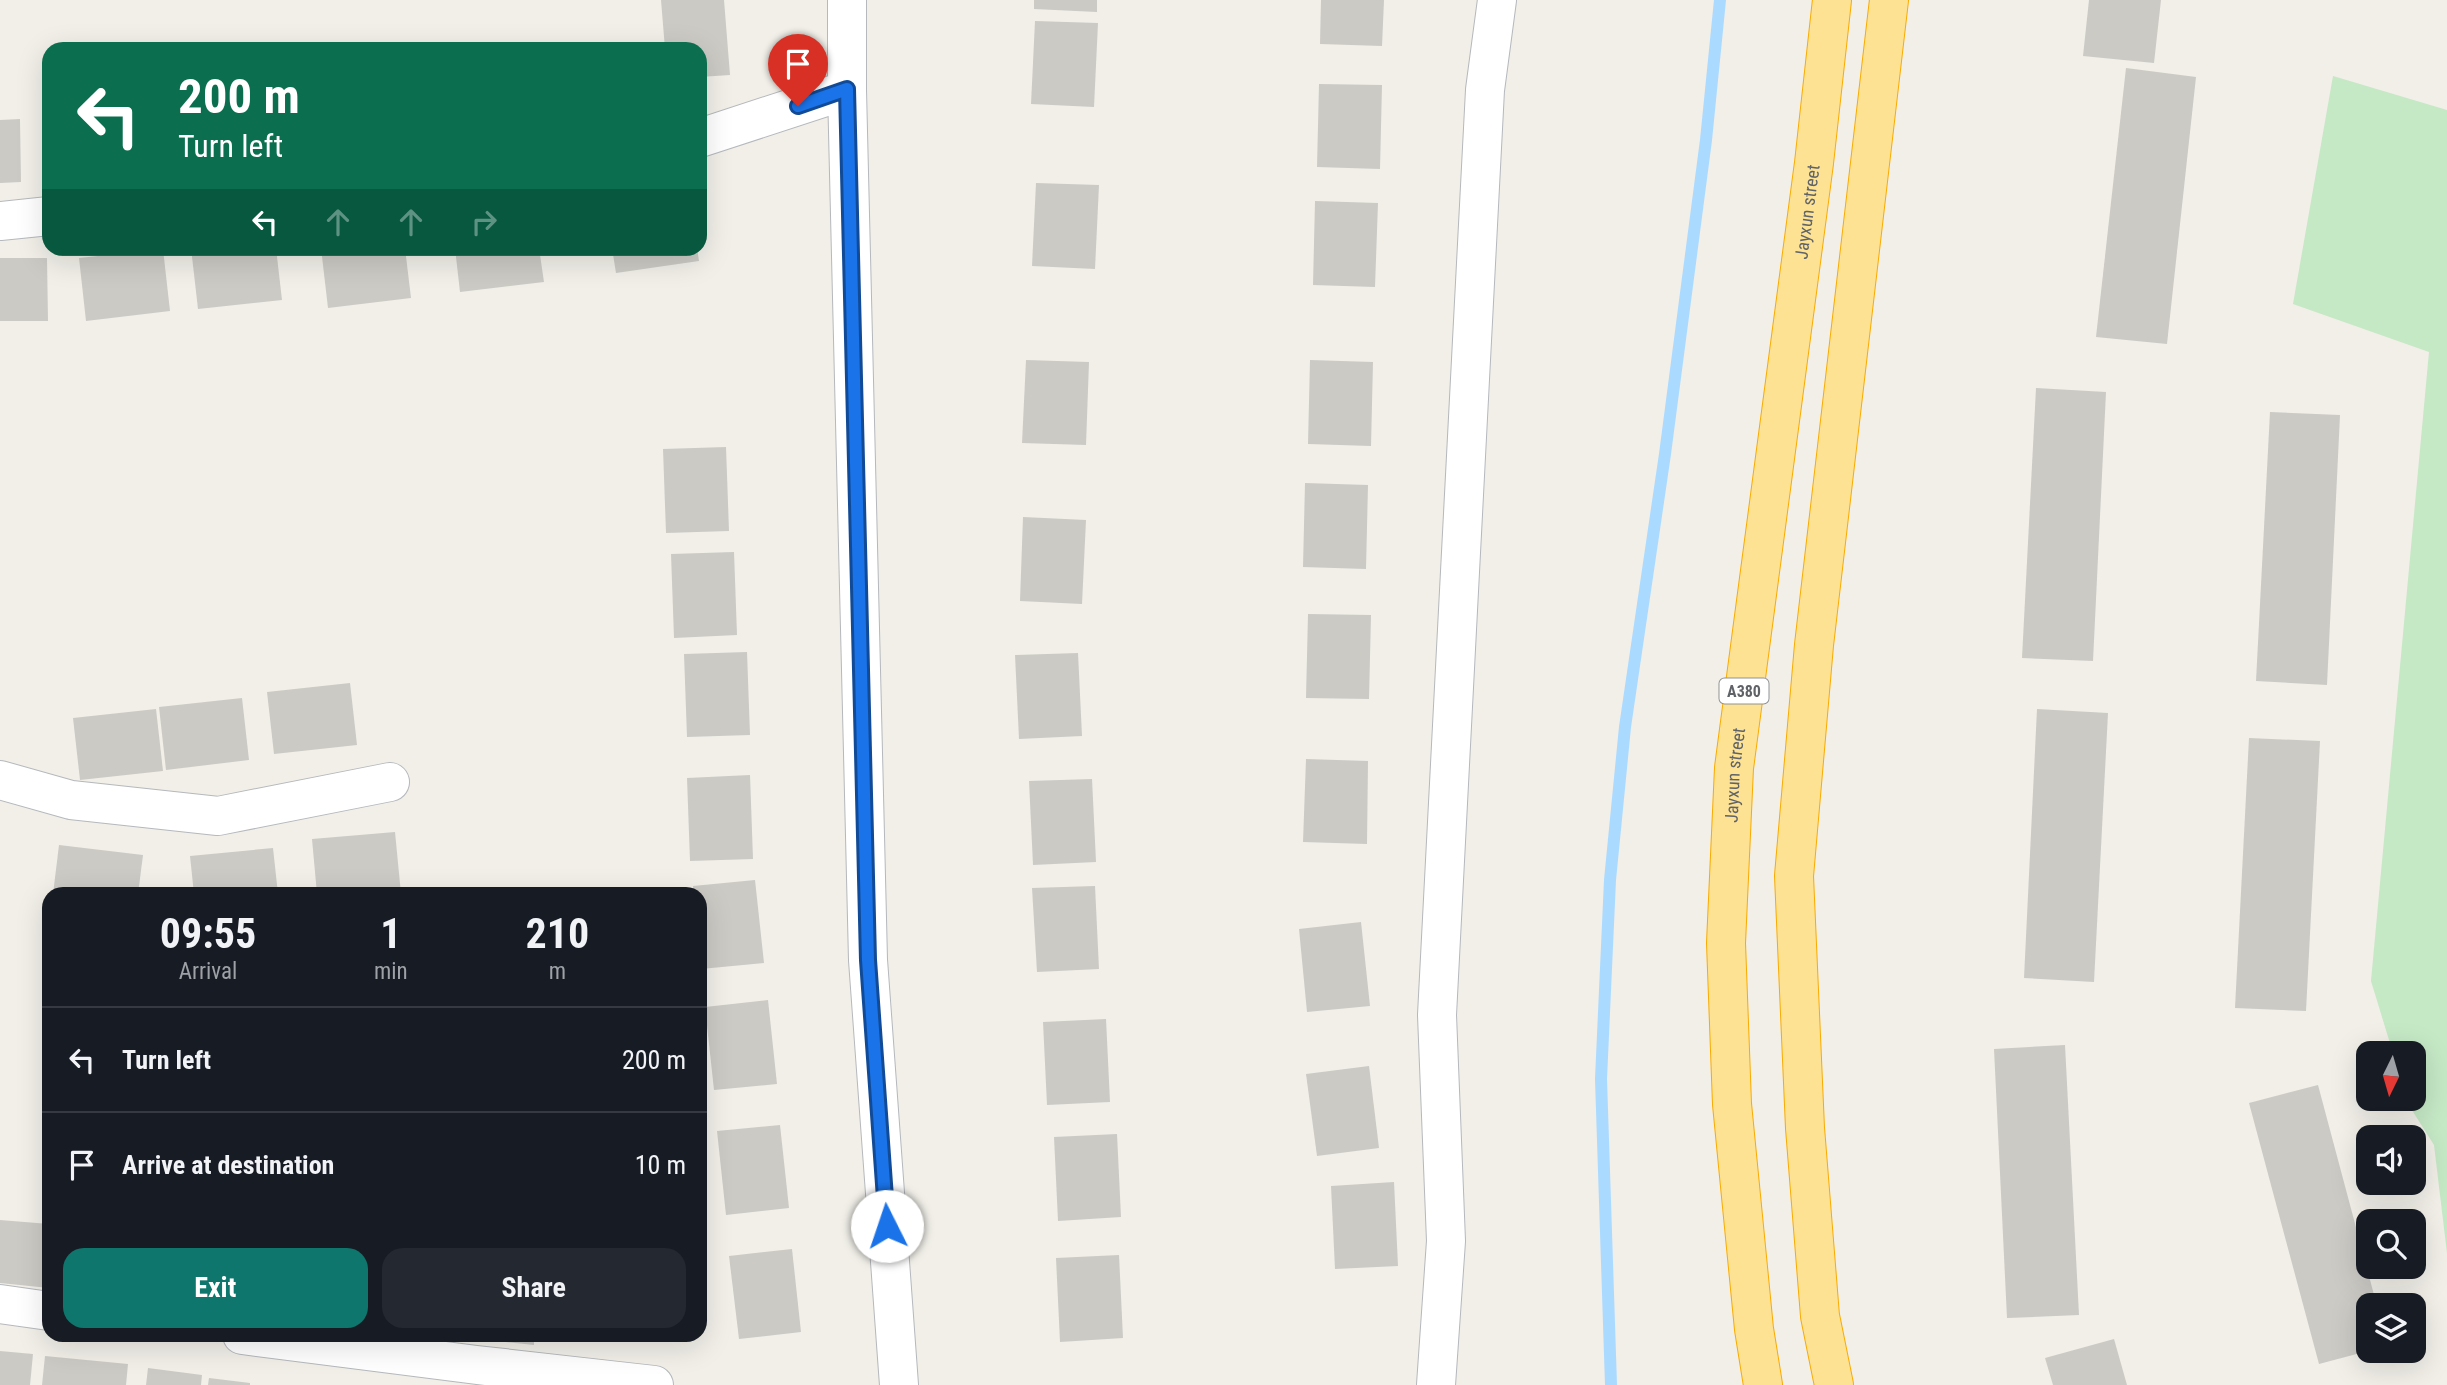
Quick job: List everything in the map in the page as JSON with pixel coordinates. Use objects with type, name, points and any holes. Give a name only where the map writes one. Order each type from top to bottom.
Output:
[{"type":"highway","name":"Jayxun street","points":[[1763,1385],[1754,1329],[1732,1104],[1726,943],[1733,794],[1736,754],[1814,163],[1832,0]]},
{"type":"highway","points":[[1834,1385],[1820,1316],[1808,1168],[1794,876],[1814,645],[1889,0]]},
{"type":"street","points":[[847,0],[868,960],[899,1385]]},
{"type":"street","points":[[1436,1385],[1446,1241],[1437,1015],[1485,90],[1497,0]]},
{"type":"street","points":[[707,136],[847,89]]},
{"type":"street","points":[[0,221],[42,217]]},
{"type":"street","points":[[0,780],[71,800],[218,816],[390,782]]},
{"type":"street","points":[[0,1304],[42,1310]]},
{"type":"street","points":[[295,1342],[477,1366],[654,1385]]},
{"type":"green space","points":[[2333,76],[2447,110],[2447,1253],[2434,1145],[2426,1132],[2426,1125],[2421,1125],[2413,1111],[2426,1111],[2426,1041],[2389,1041],[2371,981],[2429,352],[2293,304]]},
{"type":"building","points":[[661,0],[724,0],[730,75],[707,77],[707,42],[664,42]]},
{"type":"building","points":[[1034,0],[1097,0],[1097,12],[1034,9]]},
{"type":"building","points":[[1321,0],[1384,0],[1382,46],[1320,44]]},
{"type":"building","points":[[2089,0],[2161,0],[2154,63],[2083,56]]},
{"type":"building","points":[[1035,21],[1098,23],[1094,107],[1031,104]]},
{"type":"building","points":[[2126,68],[2196,77],[2167,344],[2096,337]]},
{"type":"building","points":[[1319,84],[1382,85],[1380,169],[1317,167]]},
{"type":"building","points":[[20,119],[21,182],[0,183],[0,120]]},
{"type":"building","points":[[1036,183],[1099,185],[1095,269],[1032,266]]},
{"type":"building","points":[[1315,201],[1378,203],[1375,287],[1313,285]]},
{"type":"building","points":[[164,256],[170,311],[86,321],[79,258]]},
{"type":"building","points":[[192,256],[277,256],[282,300],[198,309]]},
{"type":"building","points":[[322,256],[406,256],[411,298],[328,308]]},
{"type":"building","points":[[456,256],[540,256],[544,282],[460,292]]},
{"type":"building","points":[[613,256],[698,256],[699,261],[616,273]]},
{"type":"building","points":[[0,258],[47,258],[48,321],[0,321]]},
{"type":"building","points":[[1026,360],[1089,362],[1086,445],[1022,443]]},
{"type":"building","points":[[1310,360],[1373,362],[1371,446],[1308,444]]},
{"type":"building","points":[[2036,388],[2106,392],[2093,661],[2022,658]]},
{"type":"building","points":[[2270,412],[2340,415],[2327,685],[2256,681]]},
{"type":"building","points":[[726,447],[729,531],[666,533],[663,449]]},
{"type":"building","points":[[1305,483],[1368,485],[1366,569],[1303,567]]},
{"type":"building","points":[[1023,517],[1086,520],[1082,604],[1020,601]]},
{"type":"building","points":[[734,552],[737,635],[674,638],[671,554]]},
{"type":"building","points":[[1308,614],[1371,615],[1369,699],[1306,698]]},
{"type":"building","points":[[747,652],[750,735],[687,737],[684,654]]},
{"type":"building","points":[[1078,653],[1082,736],[1019,739],[1015,655]]},
{"type":"building","points":[[350,683],[357,745],[274,754],[267,692]]},
{"type":"building","points":[[242,698],[249,760],[166,770],[159,707]]},
{"type":"building","points":[[156,709],[163,771],[80,780],[73,718]]},
{"type":"building","points":[[2037,709],[2108,713],[2094,982],[2024,978]]},
{"type":"building","points":[[2249,738],[2320,741],[2306,1011],[2235,1008]]},
{"type":"building","points":[[1306,759],[1368,761],[1367,844],[1303,842]]},
{"type":"building","points":[[750,775],[753,859],[690,861],[687,778]]},
{"type":"building","points":[[1092,779],[1096,862],[1033,865],[1029,781]]},
{"type":"building","points":[[395,832],[400,887],[316,887],[312,839]]},
{"type":"building","points":[[59,845],[143,855],[139,887],[54,887]]},
{"type":"building","points":[[273,848],[277,887],[193,887],[190,856]]},
{"type":"building","points":[[755,880],[764,963],[707,968],[707,887],[693,886]]},
{"type":"building","points":[[1095,886],[1099,969],[1037,972],[1032,888]]},
{"type":"building","points":[[1361,922],[1370,1006],[1307,1012],[1299,929]]},
{"type":"building","points":[[768,1000],[777,1084],[714,1090],[707,1007]]},
{"type":"building","points":[[1106,1019],[1110,1102],[1047,1105],[1043,1022]]},
{"type":"building","points":[[2065,1045],[2079,1315],[2007,1318],[1994,1049]]},
{"type":"building","points":[[1369,1066],[1379,1148],[1317,1156],[1306,1074]]},
{"type":"building","points":[[2318,1085],[2356,1227],[2356,1279],[2370,1279],[2374,1293],[2356,1293],[2356,1354],[2319,1364],[2249,1103]]},
{"type":"building","points":[[780,1125],[789,1208],[726,1215],[717,1131]]},
{"type":"building","points":[[1117,1134],[1121,1217],[1058,1221],[1054,1137]]},
{"type":"building","points":[[1394,1182],[1398,1266],[1335,1269],[1331,1186]]},
{"type":"building","points":[[0,1220],[42,1223],[42,1287],[0,1283]]},
{"type":"building","points":[[792,1249],[801,1332],[739,1339],[729,1256]]},
{"type":"building","points":[[1119,1255],[1123,1338],[1060,1342],[1056,1258]]},
{"type":"building","points":[[2114,1339],[2127,1385],[2053,1385],[2045,1358]]},
{"type":"building","points":[[506,1342],[534,1342],[534,1345]]},
{"type":"building","points":[[0,1351],[33,1354],[30,1385],[0,1385]]},
{"type":"building","points":[[45,1356],[128,1364],[126,1385],[42,1385]]},
{"type":"building","points":[[148,1368],[202,1375],[201,1385],[146,1385]]},
{"type":"building","points":[[209,1378],[250,1383],[250,1385],[208,1385]]},
{"type":"waterway","points":[[1611,1385],[1601,1079],[1610,880],[1625,727],[1665,454],[1706,140],[1720,0]]},
{"type":"route","points":[[798,106],[847,89],[868,960],[887,1226]]}]
